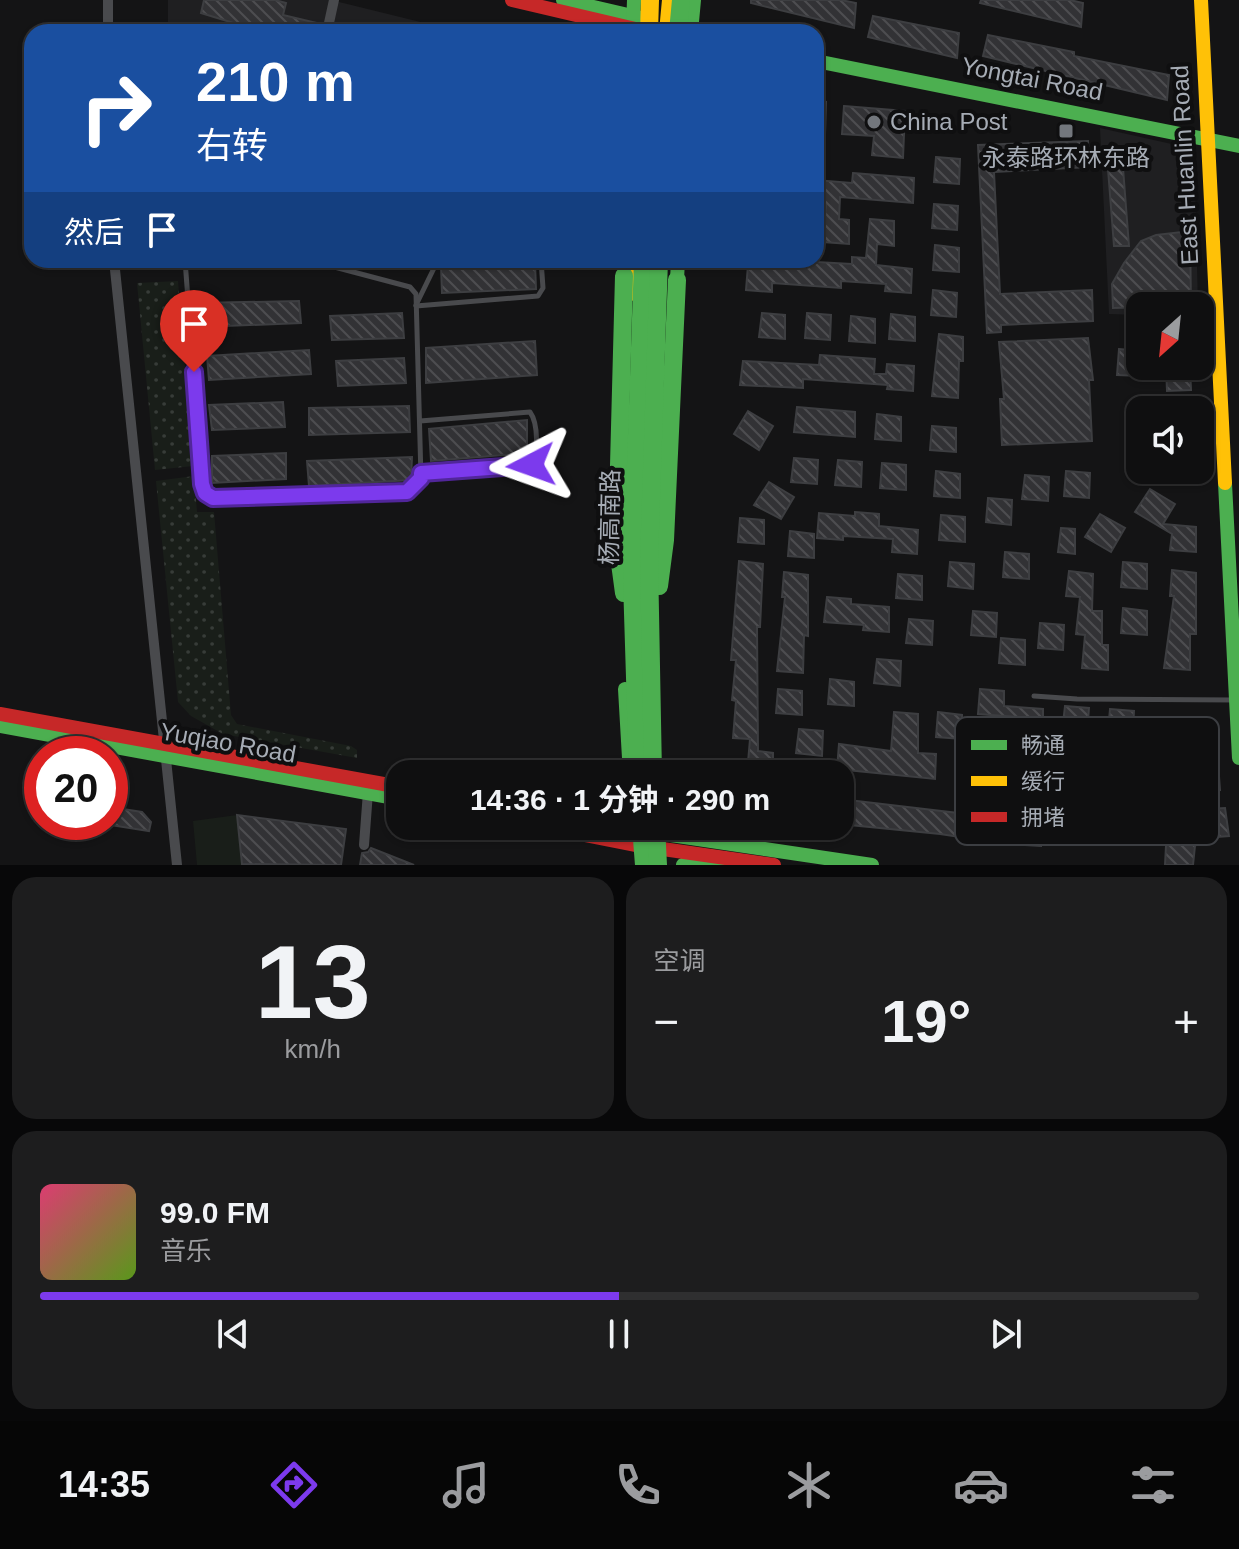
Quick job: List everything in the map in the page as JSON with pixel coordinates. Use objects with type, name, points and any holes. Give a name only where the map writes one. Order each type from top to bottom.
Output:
[{"type":"main road","points":[[512,0],[637,24]]},
{"type":"main road","points":[[563,0],[643,24]]},
{"type":"main road","points":[[650,0],[653,24]]},
{"type":"main road","points":[[654,24],[659,0]]},
{"type":"main road","points":[[655,24],[669,0]]},
{"type":"main road","points":[[656,24],[681,0]]},
{"type":"main road","points":[[693,24],[694,0]]},
{"type":"main road","name":"East Huanlin Road","points":[[1201,0],[1207,139],[1232,473],[1239,758]]},
{"type":"main road","name":"Yongtai Road","points":[[824,63],[1239,146]]},
{"type":"main road","points":[[624,268],[617,541],[641,654]]},
{"type":"main road","points":[[633,268],[624,510],[641,654]]},
{"type":"main road","name":"杨高南路","points":[[643,268],[634,481],[641,654],[654,760]]},
{"type":"main road","name":"杨高南路","points":[[638,760],[659,268]]},
{"type":"main road","points":[[641,654],[660,476],[670,268]]},
{"type":"main road","points":[[629,760],[626,719],[665,540],[678,268]]},
{"type":"main road","name":"Yuqiao Road","points":[[0,714],[386,796]]},
{"type":"main road","name":"Yuqiao Road","points":[[0,726],[386,785]]},
{"type":"main road","points":[[636,840],[636,865]]},
{"type":"main road","points":[[638,840],[644,865]]},
{"type":"main road","points":[[661,844],[774,865]]},
{"type":"main road","points":[[661,844],[872,865]]},
{"type":"main road","points":[[683,865],[698,860],[724,858]]},
{"type":"street","points":[[108,0],[108,24]]},
{"type":"street","points":[[329,24],[334,0]]},
{"type":"street","points":[[115,268],[177,865]]},
{"type":"street","points":[[364,845],[368,792]]},
{"type":"lane","points":[[186,268],[205,493],[213,498],[407,492],[421,478],[416,294],[410,287],[338,268]]},
{"type":"lane","points":[[416,306],[434,268]]},
{"type":"lane","points":[[416,306],[538,296],[543,288],[542,268]]},
{"type":"lane","points":[[420,421],[530,412],[535,419],[535,459],[531,465],[421,473]]},
{"type":"lane","points":[[1034,696],[1077,699],[1237,694]]},
{"type":"shaded area","points":[[168,0],[331,0],[428,24],[168,24]]},
{"type":"shaded area","points":[[1100,128],[1194,149],[1198,292],[1126,292],[1126,315],[1109,314]]},
{"type":"shaded area","points":[[178,281],[193,466],[155,470],[137,283]]},
{"type":"shaded area","points":[[194,476],[197,512],[214,512],[231,715],[237,724],[351,746],[357,750],[357,758],[223,734],[191,716],[178,702],[156,481]]},
{"type":"shaded area","points":[[237,815],[242,865],[197,865],[193,821]]},
{"type":"building","points":[[204,0],[275,0],[286,3],[283,15],[321,24],[237,24],[201,13]]},
{"type":"building","points":[[751,0],[841,0],[856,3],[854,28],[751,3]]},
{"type":"building","points":[[981,0],[1070,0],[1083,3],[1081,27],[980,3]]},
{"type":"building","points":[[873,16],[959,33],[957,58],[868,37]]},
{"type":"building","points":[[988,35],[1169,75],[1167,100],[983,56]]},
{"type":"building","points":[[824,102],[826,102],[824,135]]},
{"type":"building","name":"China Post","points":[[844,106],[905,111],[903,158],[872,155],[874,136],[842,134]]},
{"type":"building","points":[[1088,141],[1089,167],[994,172],[1000,294],[1092,290],[1093,321],[1001,325],[1001,332],[987,333],[978,145]]},
{"type":"building","points":[[936,157],[960,159],[959,184],[934,182]]},
{"type":"building","points":[[1123,168],[1129,246],[1114,246],[1108,169]]},
{"type":"building","points":[[853,173],[914,178],[913,203],[840,197],[839,219],[849,220],[849,244],[824,242],[824,181],[852,183]]},
{"type":"building","points":[[934,204],[958,206],[957,230],[932,228]]},
{"type":"building","points":[[870,219],[894,221],[894,246],[877,244],[876,265],[912,269],[911,293],[885,291],[886,284],[841,281],[841,288],[772,283],[772,292],[746,290],[748,268],[824,268],[824,262],[852,264],[852,257],[866,258]]},
{"type":"building","points":[[1190,231],[1191,292],[1126,292],[1126,308],[1113,308],[1112,284],[1124,263],[1141,241],[1156,235]]},
{"type":"building","points":[[935,245],[959,248],[959,272],[933,270]]},
{"type":"building","points":[[441,268],[535,268],[536,289],[442,293]]},
{"type":"building","points":[[933,290],[957,293],[956,317],[931,315]]},
{"type":"building","points":[[299,301],[301,323],[201,327],[198,303]]},
{"type":"building","points":[[402,313],[404,338],[332,340],[330,316]]},
{"type":"building","points":[[762,313],[785,315],[785,339],[759,337]]},
{"type":"building","points":[[807,313],[831,315],[830,340],[805,338]]},
{"type":"building","points":[[891,314],[915,317],[915,341],[889,339]]},
{"type":"building","points":[[851,316],[875,319],[875,343],[849,341]]},
{"type":"building","points":[[939,334],[963,337],[958,398],[932,396]]},
{"type":"building","points":[[1088,338],[1093,380],[1089,380],[1092,441],[1002,445],[1000,399],[1004,399],[999,342]]},
{"type":"building","points":[[535,341],[537,375],[426,383],[426,348]]},
{"type":"building","points":[[1119,349],[1126,350],[1126,375],[1117,375]]},
{"type":"building","points":[[309,350],[311,374],[209,380],[207,356]]},
{"type":"building","points":[[820,355],[875,359],[874,374],[886,374],[887,364],[914,366],[913,391],[887,389],[888,385],[803,379],[803,388],[740,385],[743,361],[819,365]]},
{"type":"building","points":[[404,358],[406,383],[338,386],[336,361]]},
{"type":"building","points":[[1167,380],[1191,380],[1191,390],[1167,391]]},
{"type":"building","points":[[283,402],[285,427],[212,430],[209,405]]},
{"type":"building","points":[[409,406],[410,432],[309,435],[309,408]]},
{"type":"building","points":[[797,407],[855,412],[855,437],[794,432]]},
{"type":"building","points":[[748,411],[773,426],[759,450],[734,434]]},
{"type":"building","points":[[877,414],[901,417],[901,441],[875,439]]},
{"type":"building","points":[[527,420],[527,453],[431,461],[429,429]]},
{"type":"building","points":[[932,426],[956,428],[956,452],[930,450]]},
{"type":"building","points":[[286,453],[286,479],[212,483],[212,456]]},
{"type":"building","points":[[412,457],[411,480],[309,486],[307,461]]},
{"type":"building","points":[[794,458],[818,460],[817,484],[791,482]]},
{"type":"building","points":[[838,460],[862,462],[861,487],[835,485]]},
{"type":"building","points":[[882,463],[906,465],[906,490],[880,488]]},
{"type":"building","points":[[936,471],[960,474],[960,498],[934,496]]},
{"type":"building","points":[[1066,471],[1090,473],[1089,498],[1064,496]]},
{"type":"building","points":[[1025,475],[1049,477],[1048,501],[1022,499]]},
{"type":"building","points":[[769,482],[794,497],[781,519],[754,505]]},
{"type":"building","points":[[1150,489],[1175,504],[1163,524],[1196,527],[1196,552],[1170,550],[1172,534],[1135,512]]},
{"type":"building","points":[[988,498],[1012,500],[1011,525],[986,522]]},
{"type":"building","points":[[855,512],[879,514],[879,526],[918,530],[917,554],[892,552],[893,539],[817,538],[819,513],[855,516]]},
{"type":"building","points":[[1100,514],[1125,528],[1111,552],[1085,537]]},
{"type":"building","points":[[941,515],[965,517],[965,542],[939,540]]},
{"type":"building","points":[[740,518],[764,520],[764,544],[738,542]]},
{"type":"building","points":[[1061,528],[1075,529],[1075,554],[1058,552]]},
{"type":"building","points":[[790,531],[814,534],[814,558],[788,556]]},
{"type":"building","points":[[1005,552],[1029,554],[1029,579],[1003,577]]},
{"type":"building","points":[[739,561],[763,564],[760,627],[757,627],[758,751],[773,753],[773,760],[748,760],[750,739],[733,738],[736,701],[732,700],[736,660],[731,660]]},
{"type":"building","points":[[950,562],[974,564],[973,589],[948,586]]},
{"type":"building","points":[[1123,562],[1147,564],[1147,589],[1121,587]]},
{"type":"building","points":[[1172,570],[1196,573],[1196,634],[1190,634],[1190,670],[1164,668],[1174,596],[1170,596]]},
{"type":"building","points":[[1069,571],[1093,574],[1092,611],[1102,611],[1102,645],[1108,645],[1108,670],[1082,668],[1085,635],[1076,634],[1080,597],[1066,596]]},
{"type":"building","points":[[784,572],[808,575],[808,636],[804,635],[803,673],[777,671],[785,597],[782,597]]},
{"type":"building","points":[[898,574],[922,576],[922,600],[896,598]]},
{"type":"building","points":[[827,597],[851,599],[851,604],[889,607],[889,632],[863,630],[864,625],[824,622]]},
{"type":"building","points":[[1123,608],[1147,611],[1147,635],[1121,633]]},
{"type":"building","points":[[973,611],[997,613],[996,637],[971,635]]},
{"type":"building","points":[[909,619],[933,621],[932,645],[906,643]]},
{"type":"building","points":[[1040,623],[1064,625],[1063,650],[1038,648]]},
{"type":"building","points":[[1001,638],[1025,640],[1025,665],[999,663]]},
{"type":"building","points":[[877,659],[901,661],[900,686],[874,683]]},
{"type":"building","points":[[830,679],[854,682],[854,706],[828,704]]},
{"type":"building","points":[[778,689],[802,691],[802,715],[776,713]]},
{"type":"building","points":[[980,689],[1004,691],[1004,706],[1043,709],[1043,717],[978,714]]},
{"type":"building","points":[[1065,706],[1089,708],[1088,717],[1064,717]]},
{"type":"building","points":[[1110,709],[1134,711],[1134,717],[1109,717]]},
{"type":"building","points":[[894,712],[918,714],[918,753],[936,754],[935,779],[854,771],[854,760],[838,760],[839,744],[891,751]]},
{"type":"building","points":[[938,712],[962,715],[955,717],[955,738],[936,737]]},
{"type":"building","points":[[799,729],[823,731],[822,756],[796,753]]},
{"type":"building","points":[[854,801],[955,813],[955,836],[854,825]]},
{"type":"building","points":[[1219,808],[1225,808],[1229,836],[1219,837]]},
{"type":"building","points":[[128,810],[142,812],[151,822],[149,831],[128,828]]},
{"type":"building","points":[[237,815],[346,829],[341,865],[242,864]]},
{"type":"building","points":[[1166,845],[1196,845],[1193,865],[1165,865]]},
{"type":"building","points":[[371,848],[414,865],[360,865],[362,853]]},
{"type":"traffic: fast","points":[[563,0],[641,18]]},
{"type":"traffic: fast","points":[[633,24],[634,0]]},
{"type":"traffic: fast","points":[[679,24],[681,0]]},
{"type":"traffic: fast","points":[[692,24],[694,0]]},
{"type":"traffic: fast","points":[[824,63],[1239,146]]},
{"type":"traffic: fast","points":[[638,760],[632,581],[643,268]]},
{"type":"traffic: fast","points":[[653,760],[649,559],[659,268]]},
{"type":"traffic: fast","points":[[677,280],[678,268]]},
{"type":"traffic: fast","points":[[624,276],[617,541],[624,593]]},
{"type":"traffic: fast","points":[[659,586],[665,540],[677,280]]},
{"type":"traffic: fast","points":[[1225,483],[1239,758]]},
{"type":"traffic: fast","points":[[625,689],[629,758]]},
{"type":"traffic: fast","points":[[0,726],[386,796]]},
{"type":"traffic: fast","points":[[642,840],[644,865]]},
{"type":"traffic: fast","points":[[657,840],[658,865]]},
{"type":"traffic: fast","points":[[704,840],[872,865]]},
{"type":"traffic: fast","points":[[683,865],[698,860],[724,858]]},
{"type":"traffic: slow","points":[[649,24],[650,0]]},
{"type":"traffic: slow","points":[[667,24],[669,0]]},
{"type":"traffic: slow","points":[[1201,0],[1225,483]]},
{"type":"traffic: slow","points":[[631,294],[633,268]]},
{"type":"traffic: jam","points":[[512,0],[614,24]]},
{"type":"traffic: jam","points":[[0,714],[386,784]]},
{"type":"traffic: jam","points":[[610,840],[774,865]]},
{"type":"place","name":"China Post","points":[[874,122]]},
{"type":"place","name":"永泰路环林东路","points":[[1066,131]]},
{"type":"route","points":[[194,372],[202,484],[205,493],[213,498],[407,492],[421,478],[421,473],[531,465]]}]
